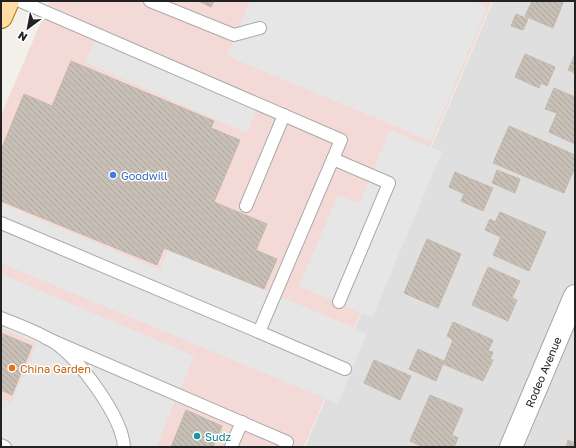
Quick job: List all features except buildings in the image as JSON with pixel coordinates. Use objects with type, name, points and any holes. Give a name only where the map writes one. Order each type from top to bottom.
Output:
[{"type":"main road","points":[[1,17],[8,1]]},
{"type":"street","name":"Rodeo Avenue","points":[[511,447],[575,296]]},
{"type":"lane","points":[[20,1],[341,140],[259,332]]},
{"type":"lane","points":[[150,1],[234,35],[260,28]]},
{"type":"lane","points":[[246,206],[284,115]]},
{"type":"lane","points":[[333,159],[389,183],[340,302]]},
{"type":"lane","points":[[1,223],[345,369]]},
{"type":"lane","points":[[1,318],[287,442],[285,447]]},
{"type":"lane","points":[[46,338],[56,343],[89,378],[115,419],[122,434],[124,447]]},
{"type":"lane","points":[[231,447],[242,422]]},
{"type":"lane","points":[[1,445],[5,447]]},
{"type":"shaded area","points":[[50,1],[492,1],[304,447],[1,447],[1,115]]},
{"type":"shaded area","points":[[250,1],[473,1],[487,7],[431,141],[227,56]]},
{"type":"shaded area","points":[[493,1],[575,1],[575,447],[305,447]]},
{"type":"shaded area","points":[[100,28],[262,98],[247,133],[85,62]]},
{"type":"shaded area","points":[[390,130],[442,152],[372,318],[299,286],[338,195],[359,204]]},
{"type":"shaded area","points":[[3,204],[160,270],[168,250],[367,333],[338,404],[1,263],[1,209]]},
{"type":"shaded area","points":[[1,274],[194,356],[156,447],[1,447],[1,399],[11,403],[37,343],[1,328]]},
{"type":"place","name":"Goodwill","points":[[113,175]]},
{"type":"place","name":"China Garden","points":[[12,368]]},
{"type":"place","name":"Sudz","points":[[197,436]]}]
